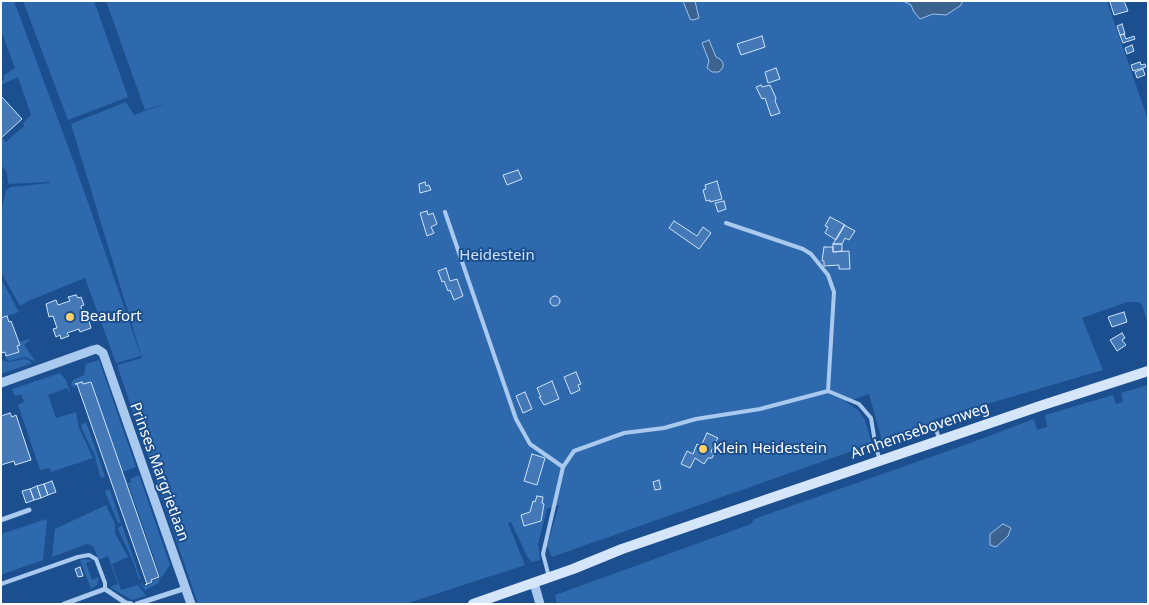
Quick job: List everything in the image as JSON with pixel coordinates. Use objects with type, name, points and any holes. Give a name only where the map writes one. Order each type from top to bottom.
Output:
[{"type":"main road","name":"Arnhemsebovenweg","points":[[473,604],[622,549],[1148,371]]},
{"type":"street","name":"Prinses Margrietlaan","points":[[1,383],[93,350],[100,350],[103,353],[191,604]]},
{"type":"street","points":[[1,520],[29,510]]},
{"type":"street","points":[[534,583],[540,604]]},
{"type":"street","points":[[137,604],[186,588]]},
{"type":"street","points":[[64,604],[105,589],[126,603],[131,604]]},
{"type":"lane","points":[[445,212],[516,420],[530,444],[563,467]]},
{"type":"lane","points":[[726,224],[802,249],[811,254],[828,275],[834,292],[828,391]]},
{"type":"lane","points":[[549,577],[543,554],[563,467],[574,451],[624,433],[664,428],[696,419],[760,409],[828,391],[859,404],[871,418],[880,461]]},
{"type":"lane","points":[[936,427],[940,440]]},
{"type":"lane","points":[[1,584],[78,557],[89,555],[96,559],[105,582],[105,589]]},
{"type":"green space","points":[[1,1],[14,1],[76,168],[141,356],[116,363],[85,278],[20,306],[1,272],[1,213],[6,190],[11,187],[50,182],[8,184],[7,172],[1,165],[1,139],[3,138],[6,142],[24,126],[23,123],[31,115],[18,77],[1,85],[4,79],[3,76],[15,68],[1,30]]},
{"type":"green space","points":[[23,1],[94,1],[128,97],[68,120]]},
{"type":"green space","name":"Heidestein","points":[[106,1],[1107,1],[1148,120],[1148,324],[1142,305],[1138,302],[1127,302],[1082,318],[1103,370],[936,419],[926,425],[882,441],[869,394],[846,402],[858,410],[865,420],[872,444],[552,557],[547,546],[559,505],[547,509],[538,544],[540,560],[532,562],[527,556],[511,522],[508,523],[525,565],[405,604],[198,604],[117,365],[142,358],[71,124],[126,102],[134,115],[172,101],[145,110]]},
{"type":"green space","points":[[1,279],[19,312],[1,318]]},
{"type":"green space","points":[[29,339],[24,345],[36,362],[25,357],[10,361],[6,359],[5,357],[19,352],[17,346],[20,345],[19,342]]},
{"type":"green space","points":[[23,359],[32,363],[1,374],[1,360],[10,362]]},
{"type":"green space","points":[[99,360],[136,467],[122,472],[91,382],[75,384],[76,388],[71,385],[73,380],[84,375],[86,364]]},
{"type":"green space","points":[[60,373],[66,380],[70,392],[67,388],[48,395],[56,418],[76,412],[79,428],[93,458],[51,472],[50,468],[40,470],[18,405],[24,402],[21,394],[15,396],[12,389]]},
{"type":"green space","points":[[1148,385],[1148,604],[557,604],[555,595],[751,524],[754,519],[1034,419],[1037,430],[1047,427],[1045,415],[1113,395],[1116,404],[1123,402],[1121,393]]},
{"type":"green space","points":[[86,422],[105,476],[102,478],[95,456],[81,425]]},
{"type":"green space","points":[[139,475],[170,565],[157,584],[145,590],[141,584],[142,582],[144,587],[161,578],[128,483],[131,482],[130,479]]},
{"type":"green space","points":[[110,490],[121,523],[118,523],[105,492]]},
{"type":"green space","points":[[106,505],[115,524],[115,533],[128,557],[112,564],[121,590],[138,585],[146,596],[132,600],[110,587],[118,584],[108,556],[99,560],[93,546],[87,544],[52,557],[55,529]]},
{"type":"green space","points":[[46,519],[43,560],[1,575],[1,534]]},
{"type":"green space","points":[[122,525],[141,580],[118,529]]},
{"type":"green space","points":[[80,560],[92,561],[86,563],[92,580],[99,577],[97,585],[91,589]]},
{"type":"shaded area","points":[[683,1],[695,1],[699,18],[690,19]]},
{"type":"shaded area","points":[[903,1],[963,1],[960,6],[946,15],[933,14],[920,19],[911,5]]},
{"type":"shaded area","points":[[709,40],[716,57],[723,63],[723,67],[719,72],[712,72],[707,68],[709,61],[702,43]]},
{"type":"shaded area","points":[[1003,524],[1011,528],[1008,536],[996,547],[990,545],[990,534]]},
{"type":"building","points":[[1124,1],[1128,11],[1114,15],[1110,2]]},
{"type":"building","points":[[1122,24],[1125,34],[1120,35],[1117,26]]},
{"type":"building","points":[[1124,34],[1126,39],[1134,36],[1135,39],[1123,43],[1120,35]]},
{"type":"building","points":[[762,36],[765,47],[741,55],[737,44]]},
{"type":"building","points":[[1132,45],[1134,51],[1127,54],[1125,48]]},
{"type":"building","points":[[1140,62],[1141,65],[1145,64],[1146,67],[1133,71],[1131,65]]},
{"type":"building","points":[[776,68],[780,79],[768,83],[765,72]]},
{"type":"building","points":[[1143,69],[1145,75],[1137,78],[1135,72]]},
{"type":"building","points":[[761,85],[762,87],[770,85],[780,113],[771,116],[765,98],[762,99],[756,87]]},
{"type":"building","points":[[1,96],[22,119],[1,138]]},
{"type":"building","points":[[518,170],[522,179],[507,185],[503,175]]},
{"type":"building","points":[[717,181],[722,199],[706,201],[703,190],[706,189],[705,185]]},
{"type":"building","points":[[425,182],[426,186],[429,185],[431,190],[420,193],[419,184]]},
{"type":"building","points":[[724,201],[726,209],[718,212],[715,203]]},
{"type":"building","points":[[427,211],[428,215],[433,213],[437,224],[431,227],[434,233],[427,236],[420,213]]},
{"type":"building","points":[[830,217],[845,225],[836,240],[825,233],[828,227],[825,226]]},
{"type":"building","points":[[674,221],[697,236],[703,227],[711,233],[699,249],[669,228]]},
{"type":"building","points":[[844,225],[855,231],[849,240],[845,238],[842,244],[833,244]]},
{"type":"building","points":[[833,244],[842,244],[842,251],[833,252]]},
{"type":"building","points":[[824,247],[833,247],[833,252],[849,251],[850,269],[839,269],[839,265],[824,266],[824,261],[822,261]]},
{"type":"building","points":[[446,268],[450,281],[457,279],[463,296],[454,300],[444,281],[442,282],[438,271]]},
{"type":"building","name":"Beaufort","points":[[76,295],[78,298],[81,297],[84,305],[81,306],[82,312],[85,311],[91,328],[80,332],[79,329],[67,333],[69,336],[61,339],[60,335],[56,337],[53,329],[57,328],[53,316],[49,317],[46,304],[56,300],[58,305],[70,301],[68,297]]},
{"type":"building","points":[[555,296],[560,301],[555,306],[550,301]]},
{"type":"building","points":[[1124,312],[1127,322],[1112,327],[1108,317]]},
{"type":"building","points":[[7,316],[9,322],[11,321],[20,345],[17,346],[19,352],[6,356],[5,352],[1,353],[1,318]]},
{"type":"building","points":[[1122,333],[1125,338],[1122,340],[1126,345],[1117,351],[1110,340]]},
{"type":"building","points":[[576,372],[581,384],[578,385],[580,390],[571,394],[564,377]]},
{"type":"building","points":[[552,381],[559,399],[544,405],[539,397],[541,397],[537,388]]},
{"type":"building","points":[[82,382],[83,384],[91,382],[159,577],[151,580],[152,582],[145,585],[147,584],[77,384],[75,384]]},
{"type":"building","points":[[525,392],[532,409],[523,413],[516,396]]},
{"type":"building","points":[[10,413],[12,417],[16,415],[31,460],[15,465],[14,461],[1,465],[1,416]]},
{"type":"building","name":"Klein Heidestein","points":[[707,433],[718,438],[716,441],[719,444],[717,448],[713,447],[711,452],[714,454],[712,458],[708,458],[704,464],[695,458],[690,468],[681,464],[687,451],[693,454],[697,444],[701,446]]},
{"type":"building","points":[[532,454],[545,458],[537,485],[524,481]]},
{"type":"building","points":[[659,480],[661,489],[655,490],[653,482]]},
{"type":"building","points":[[52,481],[56,492],[48,495],[44,484]]},
{"type":"building","points":[[44,484],[48,495],[41,498],[37,486]]},
{"type":"building","points":[[37,486],[41,498],[34,500],[30,489]]},
{"type":"building","points":[[30,489],[34,500],[26,503],[22,491]]},
{"type":"building","points":[[537,496],[543,497],[542,503],[544,504],[541,521],[524,526],[521,515],[530,512],[533,501],[535,502]]},
{"type":"building","points":[[80,567],[83,576],[78,577],[75,569]]},
{"type":"place","name":"Beaufort","points":[[70,317]]},
{"type":"place","name":"Klein Heidestein","points":[[703,449]]}]
